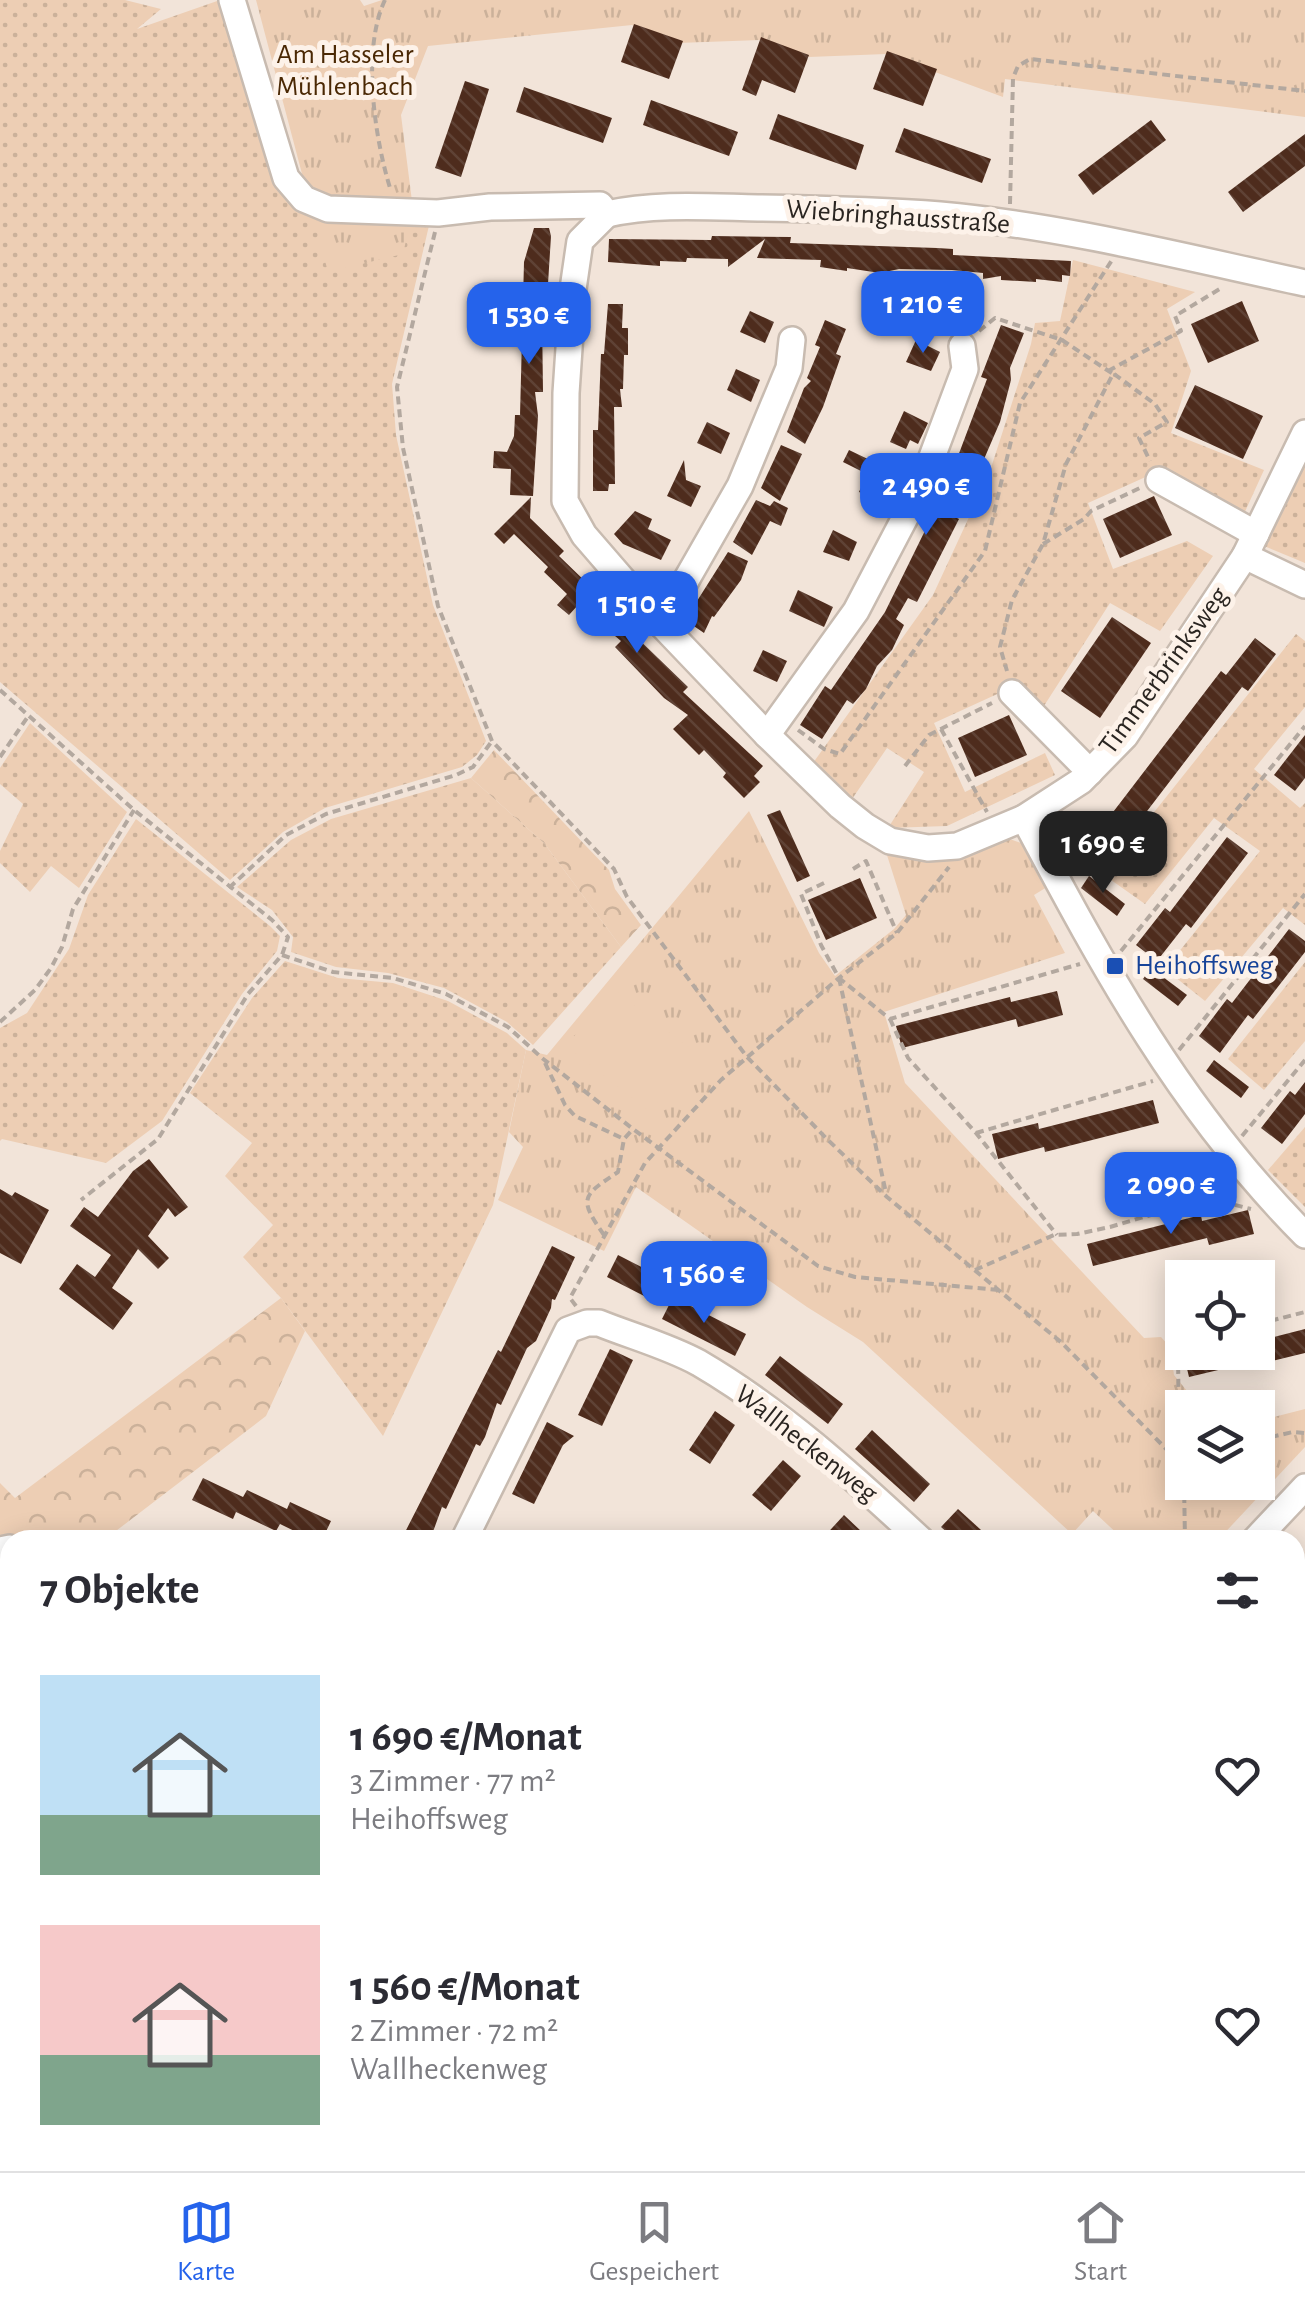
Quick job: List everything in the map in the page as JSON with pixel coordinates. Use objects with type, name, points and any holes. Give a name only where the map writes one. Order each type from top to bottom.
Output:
[{"type":"street","name":"Wiebringhausstraße","points":[[232,0],[286,178],[304,199],[328,209],[438,213],[490,207],[600,206],[607,214],[632,208],[819,208],[940,215],[1122,243],[1305,284]]},
{"type":"street","name":"Timmerbrinksweg","points":[[607,214],[580,241],[566,394],[565,501],[584,535],[660,624],[773,726],[840,806],[890,841],[928,848],[956,846],[1024,818],[1090,772],[1124,736],[1251,545],[1305,433]]},
{"type":"street","points":[[660,624],[740,486],[789,368],[792,340]]},
{"type":"street","points":[[773,726],[856,611],[920,489],[965,370],[962,346]]},
{"type":"street","points":[[1159,480],[1305,585]]},
{"type":"street","points":[[1012,693],[1090,772]]},
{"type":"street","points":[[1024,818],[1102,964],[1169,1070],[1269,1201],[1305,1236]]},
{"type":"street","points":[[469,1530],[568,1330],[587,1323]]},
{"type":"street","name":"Wallheckenweg","points":[[587,1323],[599,1323],[695,1361],[770,1409],[848,1472],[910,1530]]},
{"type":"street","points":[[1264,1530],[1305,1486]]},
{"type":"path","points":[[385,0],[374,56],[374,121],[380,156],[397,209]]},
{"type":"path","points":[[1010,224],[1013,78],[1018,66],[1030,59],[1305,91]]},
{"type":"path","points":[[438,213],[432,252],[397,386],[403,448],[438,606],[492,741],[614,868],[619,884],[747,1057],[887,1196],[1062,1343],[1165,1445]]},
{"type":"path","points":[[773,726],[840,754],[985,550],[1020,404],[1122,243]]},
{"type":"path","points":[[905,766],[930,734],[1012,693],[1000,647],[1012,600],[1043,544],[1066,464],[1111,372],[1181,330],[1175,316],[1250,271]]},
{"type":"path","points":[[962,346],[994,318],[1062,340],[1155,404],[1167,422],[1139,438],[1159,480],[1090,511],[1084,519],[1043,544]]},
{"type":"path","points":[[0,690],[134,810],[288,937],[282,955],[248,994],[158,1139],[81,1200]]},
{"type":"path","points":[[0,757],[29,714]]},
{"type":"path","points":[[890,1019],[1102,964],[1305,726]]},
{"type":"path","points":[[941,729],[996,830]]},
{"type":"path","points":[[229,888],[286,835],[326,814],[456,775],[473,767],[492,741]]},
{"type":"path","points":[[0,1022],[35,990],[51,968],[73,909],[134,810]]},
{"type":"path","points":[[587,1323],[570,1298],[645,1163],[747,1057],[897,933],[958,854],[956,846]]},
{"type":"path","points":[[853,869],[866,861],[897,933]]},
{"type":"path","points":[[824,883],[801,894],[839,978],[887,1196]]},
{"type":"path","points":[[976,1134],[1169,1070],[1305,894]]},
{"type":"path","points":[[282,955],[333,972],[393,978],[446,994],[508,1028],[633,1129],[818,1266],[855,1277],[999,1290]]},
{"type":"path","points":[[839,978],[890,1019],[908,1058],[976,1134],[1056,1235]]},
{"type":"path","points":[[542,1058],[575,1116],[624,1140]]},
{"type":"path","points":[[1229,1151],[1305,1060]]},
{"type":"path","points":[[604,1235],[586,1209],[586,1200],[596,1185],[618,1172],[624,1140],[633,1129]]},
{"type":"path","points":[[975,1270],[1056,1235],[1110,1227],[1208,1198],[1253,1211],[1269,1201]]},
{"type":"path","points":[[1275,1320],[1305,1312]]},
{"type":"path","points":[[1275,1436],[1305,1434]]},
{"type":"path","points":[[1184,1500],[1186,1530]]},
{"type":"green space","points":[[0,0],[125,0],[161,9],[137,29],[220,0],[280,178],[431,217],[392,384],[396,435],[433,605],[486,741],[462,767],[325,808],[283,832],[230,880],[0,682]]},
{"type":"green space","name":"Am Hasseler Mühlenbach","points":[[256,0],[360,0],[364,6],[382,0],[1305,0],[1305,117],[1005,79],[1003,97],[886,54],[809,57],[760,40],[678,43],[632,25],[428,46],[401,115],[413,209],[403,254],[328,272]]},
{"type":"green space","points":[[1073,260],[1195,292],[1167,309],[1191,371],[1171,433],[1264,470],[1243,516],[1161,470],[1088,503],[1113,569],[1187,541],[1213,556],[1160,631],[1110,603],[1042,709],[1019,684],[934,723],[965,792],[1045,753],[1055,775],[947,826],[888,828],[924,772],[887,748],[850,802],[813,763],[933,595],[989,474],[1035,323],[1060,321]]},
{"type":"green space","points":[[1305,458],[1305,563],[1264,546]]},
{"type":"green space","points":[[1296,634],[1305,641],[1305,707],[1254,769],[1300,808],[1305,803],[1305,925],[1283,908],[1205,1001],[1165,969],[1260,851],[1214,818],[1145,904],[1104,875]]},
{"type":"green space","points":[[30,723],[127,812],[79,888],[51,866],[30,892],[0,863],[0,851],[23,804],[0,784],[0,768]]},
{"type":"green space","points":[[494,750],[609,870],[615,889],[641,925],[621,947],[544,843],[471,778]]},
{"type":"green space","points":[[471,778],[544,843],[621,947],[533,1045],[507,1022],[444,988],[388,973],[336,967],[291,952],[293,937],[272,910],[237,887],[291,840],[331,819]]},
{"type":"green space","points":[[749,811],[819,953],[835,976],[906,915],[886,852],[1007,838],[1024,844],[1047,887],[1034,895],[1065,953],[884,1012],[905,1083],[1144,1338],[1161,1337],[1165,1341],[1165,1370],[1173,1370],[1186,1390],[1165,1390],[1165,1500],[1255,1500],[1227,1530],[1113,1530],[1093,1511],[1076,1530],[1068,1530],[863,1342],[636,1187],[604,1251],[498,1200],[523,1147],[509,1132],[526,1050],[547,1055]]},
{"type":"green space","points":[[136,819],[270,926],[280,936],[277,951],[242,994],[162,1121],[106,1163],[0,1141],[0,1028],[27,1013],[69,949],[88,895]]},
{"type":"green space","points":[[285,961],[338,978],[393,983],[448,1001],[507,1033],[526,1050],[493,1205],[383,1436],[281,1298],[243,1257],[273,1225],[225,1176],[252,1143],[190,1093],[252,998]]},
{"type":"green space","points":[[1305,962],[1305,1041],[1264,1090],[1228,1059]]},
{"type":"green space","points":[[613,989],[696,1053],[650,1112],[566,1046]]},
{"type":"green space","points":[[1305,1127],[1305,1207],[1268,1170]]},
{"type":"green space","points":[[281,1298],[305,1331],[266,1416],[117,1530],[0,1530],[0,1483],[15,1498]]},
{"type":"green space","points":[[1305,1409],[1305,1447],[1275,1479],[1275,1417]]},
{"type":"building","points":[[634,24],[683,41],[669,79],[621,62]]},
{"type":"building","points":[[761,37],[809,55],[795,93],[762,80],[756,96],[742,90]]},
{"type":"building","points":[[887,51],[937,69],[923,106],[873,89]]},
{"type":"building","points":[[465,81],[489,89],[461,177],[435,168]]},
{"type":"building","points":[[524,87],[612,118],[603,143],[516,112]]},
{"type":"building","points":[[651,100],[738,132],[729,156],[643,125]]},
{"type":"building","points":[[778,114],[864,145],[856,170],[769,139]]},
{"type":"building","points":[[1151,120],[1166,140],[1093,195],[1078,175]]},
{"type":"building","points":[[904,128],[991,159],[982,183],[895,152]]},
{"type":"building","points":[[1305,134],[1305,166],[1243,212],[1228,192]]},
{"type":"building","points":[[534,228],[549,228],[551,236],[546,316],[542,316],[543,392],[535,392],[538,416],[533,496],[510,495],[511,469],[493,468],[494,451],[507,452],[514,436],[515,415],[520,415],[524,262]]},
{"type":"building","points":[[712,236],[791,237],[790,243],[953,249],[953,255],[1071,261],[1070,276],[1062,275],[1062,282],[1036,282],[1001,280],[1001,276],[983,279],[983,273],[952,270],[847,271],[820,267],[821,260],[757,258],[765,239],[728,267],[728,259],[687,258],[686,262],[660,261],[660,266],[608,262],[609,239],[711,240]]},
{"type":"building","points":[[1242,301],[1259,341],[1208,363],[1191,324]]},
{"type":"building","points":[[608,304],[623,304],[622,328],[628,328],[628,355],[624,355],[620,389],[622,407],[614,407],[615,484],[609,484],[608,491],[593,491],[593,430],[598,430],[601,354]]},
{"type":"building","points":[[750,311],[774,322],[765,343],[740,332]]},
{"type":"building","points":[[825,320],[846,329],[823,407],[805,444],[787,432],[804,388],[811,381],[807,378],[820,347],[815,345]]},
{"type":"building","points":[[1001,325],[1024,333],[1010,368],[1011,380],[1000,422],[969,494],[961,491],[951,515],[959,519],[917,602],[908,598],[896,619],[904,625],[892,650],[853,704],[847,700],[822,739],[800,725],[825,686],[831,690],[885,612],[946,488],[987,379],[981,377]]},
{"type":"building","points":[[916,340],[940,352],[931,371],[906,362]]},
{"type":"building","points":[[736,369],[760,380],[751,402],[727,390]]},
{"type":"building","points":[[1195,385],[1263,416],[1243,459],[1175,428]]},
{"type":"building","points":[[904,411],[928,423],[918,444],[910,440],[906,449],[890,442]]},
{"type":"building","points":[[707,422],[730,433],[721,454],[697,443]]},
{"type":"building","points":[[781,445],[802,454],[780,501],[761,488]]},
{"type":"building","points":[[849,450],[874,462],[870,471],[893,482],[884,501],[859,492],[867,474],[843,462]]},
{"type":"building","points":[[684,460],[686,480],[701,486],[691,507],[667,496]]},
{"type":"building","points":[[1154,496],[1172,535],[1120,558],[1103,519]]},
{"type":"building","points":[[531,497],[530,518],[564,551],[559,556],[617,612],[611,618],[628,629],[688,687],[683,692],[763,766],[754,776],[760,782],[744,798],[704,750],[699,755],[673,729],[688,715],[664,698],[615,647],[621,641],[578,605],[569,615],[557,605],[567,594],[544,572],[548,567],[514,534],[504,544],[494,534]]},
{"type":"building","points":[[756,500],[770,506],[774,501],[788,508],[781,526],[770,521],[752,555],[733,542]]},
{"type":"building","points":[[635,511],[652,519],[648,529],[671,540],[661,560],[623,544],[614,534]]},
{"type":"building","points":[[833,530],[857,542],[849,561],[823,552]]},
{"type":"building","points":[[728,552],[748,561],[741,580],[712,616],[704,633],[685,620]]},
{"type":"building","points":[[798,590],[833,607],[824,627],[789,611]]},
{"type":"building","points":[[1112,617],[1151,643],[1100,718],[1061,691]]},
{"type":"building","points":[[1255,638],[1276,654],[1248,691],[1242,687],[1128,836],[1123,832],[1095,869],[1074,853],[1102,816],[1107,820],[1221,671],[1226,675]]},
{"type":"building","points":[[763,650],[787,661],[777,682],[753,671]]},
{"type":"building","points":[[1009,715],[1027,755],[975,777],[958,738]]},
{"type":"building","points":[[1305,735],[1305,778],[1295,791],[1274,775]]},
{"type":"building","points":[[780,810],[810,876],[797,882],[767,815]]},
{"type":"building","points":[[1227,837],[1248,853],[1191,928],[1186,924],[1157,961],[1136,945],[1165,908],[1170,912]]},
{"type":"building","points":[[1089,876],[1125,904],[1117,916],[1081,888]]},
{"type":"building","points":[[860,878],[877,918],[826,940],[808,900]]},
{"type":"building","points":[[1289,929],[1305,941],[1305,952],[1253,1019],[1248,1015],[1220,1053],[1199,1036],[1227,999],[1232,1003]]},
{"type":"building","points":[[1151,968],[1187,995],[1178,1006],[1143,979]]},
{"type":"building","points":[[1057,991],[1063,1015],[1018,1027],[1016,1019],[902,1048],[896,1026],[1010,997],[1011,1002]]},
{"type":"building","points":[[1214,1060],[1249,1087],[1241,1098],[1206,1071]]},
{"type":"building","points":[[1305,1082],[1305,1114],[1282,1144],[1261,1128],[1290,1091],[1295,1095]]},
{"type":"building","points":[[1153,1100],[1159,1123],[1045,1152],[1044,1147],[998,1159],[992,1134],[1038,1123],[1039,1129]]},
{"type":"building","points":[[149,1159],[188,1207],[175,1217],[168,1208],[148,1236],[169,1258],[158,1269],[138,1249],[112,1288],[133,1303],[113,1330],[59,1289],[77,1264],[95,1277],[111,1255],[70,1226],[84,1207],[98,1217],[133,1171]]},
{"type":"building","points":[[0,1189],[12,1196],[15,1192],[49,1210],[21,1264],[0,1253]]},
{"type":"building","points":[[1248,1210],[1254,1234],[1209,1245],[1207,1238],[1093,1266],[1087,1244],[1201,1215],[1202,1221]]},
{"type":"building","points":[[552,1246],[575,1257],[555,1300],[552,1299],[536,1341],[527,1348],[501,1405],[497,1403],[485,1437],[480,1446],[476,1444],[434,1530],[406,1530],[498,1350],[501,1352]]},
{"type":"building","points":[[618,1255],[661,1277],[650,1299],[607,1277]]},
{"type":"building","points":[[673,1297],[746,1334],[735,1356],[662,1319]]},
{"type":"building","points":[[1305,1329],[1305,1353],[1275,1360],[1275,1337]]},
{"type":"building","points":[[610,1349],[633,1360],[602,1426],[578,1415]]},
{"type":"building","points":[[780,1356],[843,1404],[828,1424],[765,1375]]},
{"type":"building","points":[[1187,1370],[1218,1370],[1189,1377]]},
{"type":"building","points":[[715,1411],[735,1425],[710,1464],[689,1450]]},
{"type":"building","points":[[547,1422],[574,1436],[563,1445],[534,1504],[512,1494]]},
{"type":"building","points":[[872,1430],[930,1484],[914,1502],[855,1449]]},
{"type":"building","points":[[783,1460],[801,1476],[771,1511],[752,1495]]},
{"type":"building","points":[[203,1478],[243,1497],[247,1490],[287,1509],[290,1502],[331,1521],[327,1530],[292,1530],[280,1524],[274,1530],[236,1512],[233,1519],[192,1500]]},
{"type":"building","points":[[958,1509],[981,1530],[944,1530],[941,1527]]},
{"type":"building","points":[[844,1515],[860,1530],[830,1530]]},
{"type":"place","name":"Heihoffsweg","points":[[1115,966]]}]
